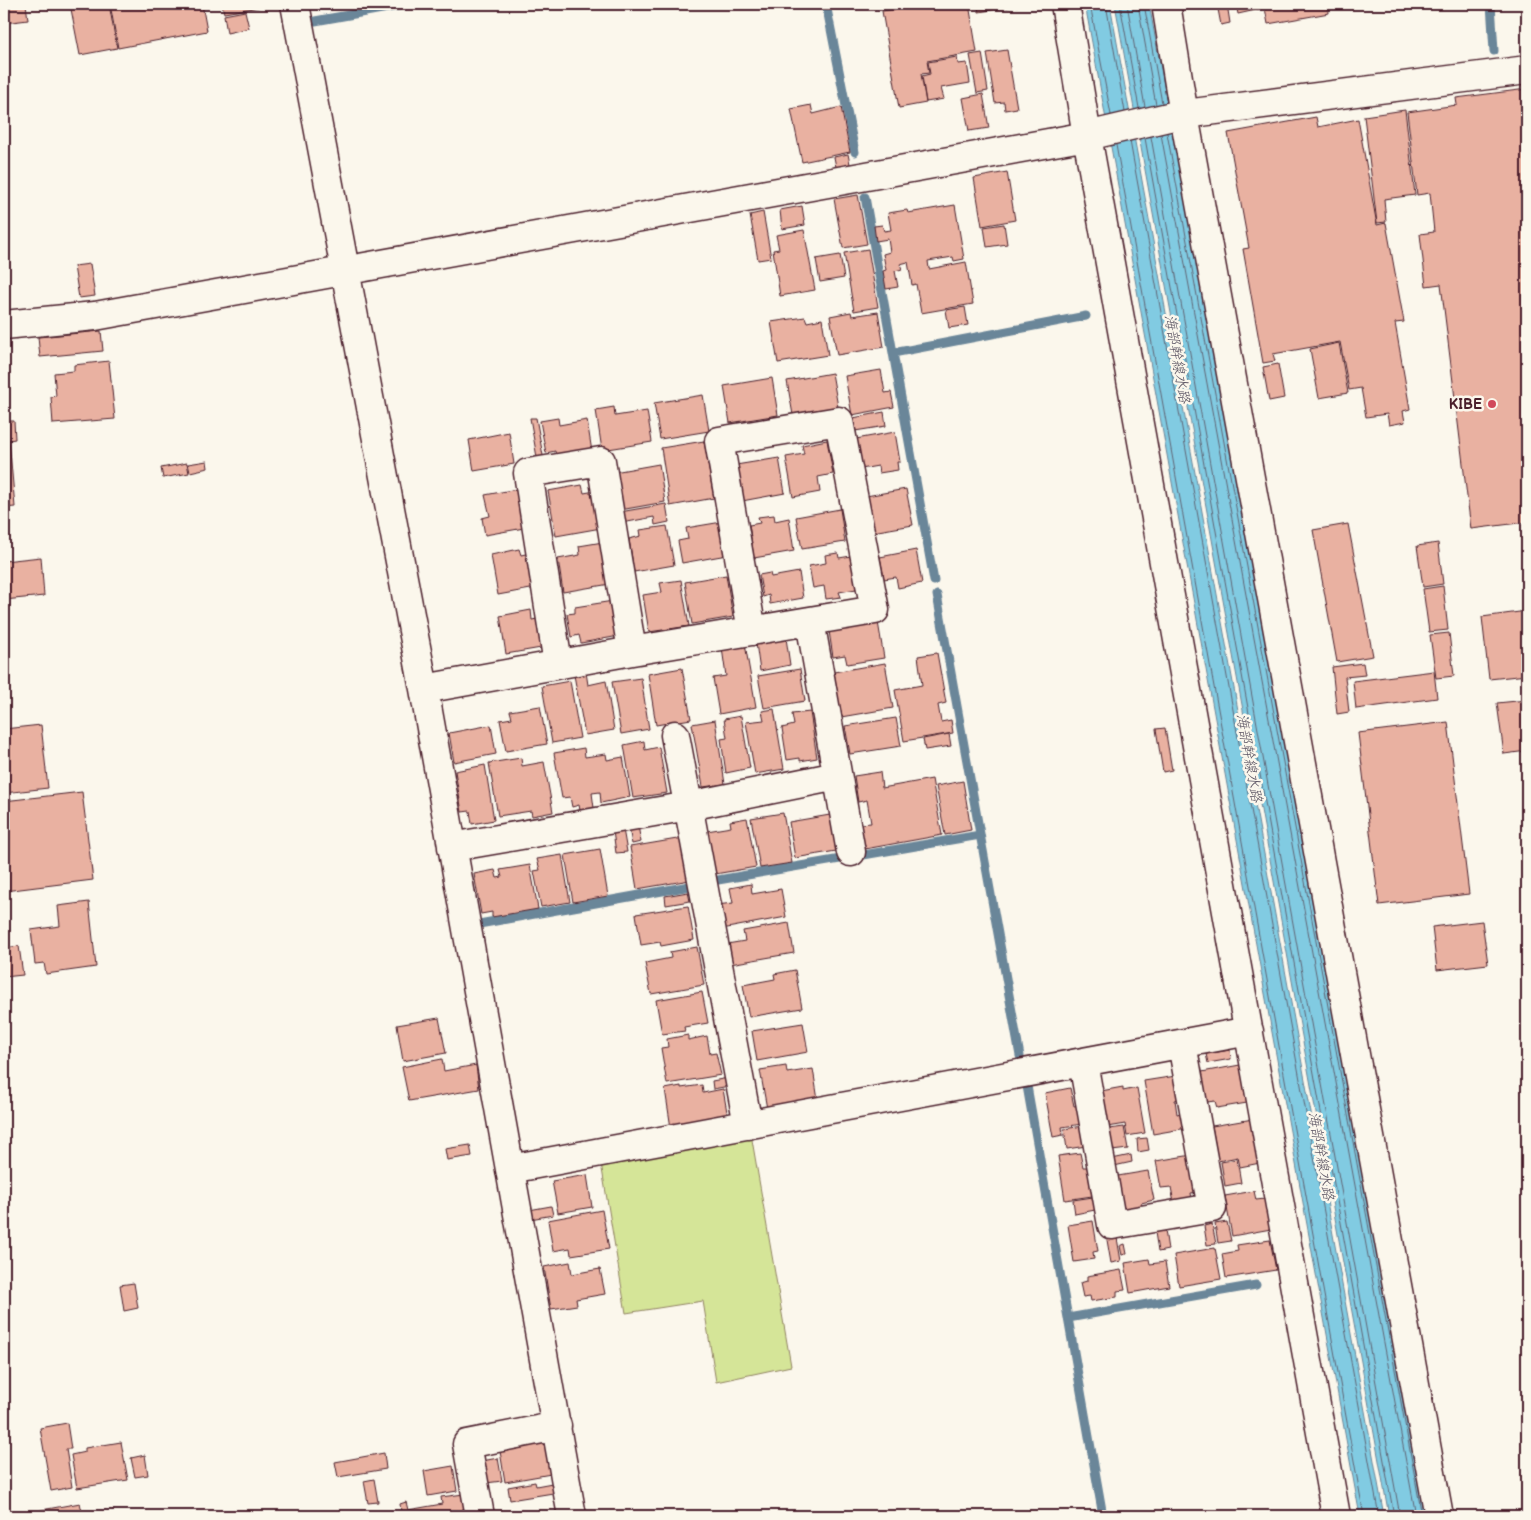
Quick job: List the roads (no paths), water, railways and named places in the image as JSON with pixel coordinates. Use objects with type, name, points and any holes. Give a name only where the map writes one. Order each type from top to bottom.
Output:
[{"type":"street","points":[[296,4],[424,689],[572,1516]]},
{"type":"street","points":[[1065,4],[1093,134],[1249,1031],[1336,1516]]},
{"type":"street","points":[[1166,4],[1180,115],[1439,1516]]},
{"type":"street","points":[[4,325],[95,316],[1093,134],[1180,115],[1527,70]]},
{"type":"street","points":[[424,689],[632,651],[752,631],[875,610],[839,421],[719,441],[752,631]]},
{"type":"street","points":[[558,664],[528,473],[601,461],[632,651]]},
{"type":"street","points":[[810,621],[851,852]]},
{"type":"street","points":[[675,735],[748,1124]]},
{"type":"street","points":[[452,847],[689,806],[837,776]]},
{"type":"street","points":[[510,1169],[1249,1031]]},
{"type":"street","points":[[1083,1062],[1112,1225],[1212,1208],[1182,1044]]},
{"type":"street","points":[[480,1516],[467,1444],[557,1426]]},
{"type":"water","points":[[1085,4],[1110,4],[1384,1516],[1360,1516]]},
{"type":"water","points":[[1115,4],[1149,4],[1427,1516],[1389,1516]]},
{"type":"waterway","points":[[315,21],[410,4]]},
{"type":"waterway","points":[[826,4],[855,152]]},
{"type":"waterway","points":[[1491,4],[1494,51]]},
{"type":"waterway","points":[[865,197],[934,581]]},
{"type":"waterway","points":[[893,353],[1086,316]]},
{"type":"waterway","points":[[937,595],[1020,1056]]},
{"type":"waterway","points":[[718,880],[980,835]]},
{"type":"waterway","points":[[479,924],[690,886]]},
{"type":"waterway","points":[[1027,1086],[1103,1516]]},
{"type":"waterway","points":[[1068,1318],[1256,1285]]},
{"type":"place","name":"KIBE","points":[[1492,404]]},
{"type":"water label","name":"海部幹線水路","points":[[1177,359]]},
{"type":"water label","name":"海部幹線水路","points":[[1249,758]]},
{"type":"water label","name":"海部幹線水路","points":[[1321,1156]]}]
